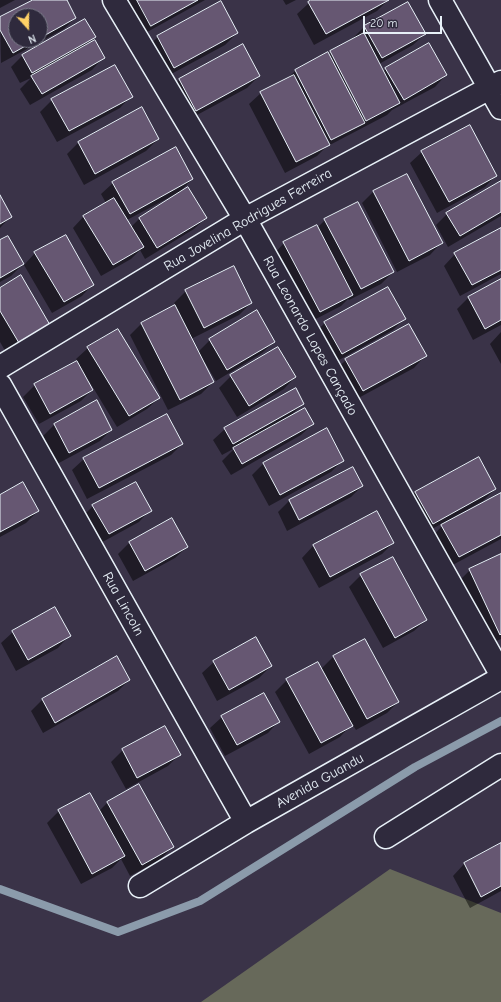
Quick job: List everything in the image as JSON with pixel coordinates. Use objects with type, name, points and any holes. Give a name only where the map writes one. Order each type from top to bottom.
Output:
[{"type":"street","name":"Rua Leonardo Lopes Cançado","points":[[114,0],[245,219],[501,674]]},
{"type":"street","points":[[440,0],[495,85],[501,108]]},
{"type":"street","name":"Rua Jovelina Rodrigues Ferreira","points":[[0,367],[245,219],[495,85]]},
{"type":"street","name":"Rua Lincoln","points":[[0,385],[246,822]]},
{"type":"street","name":"Avenida Guandu","points":[[140,886],[246,822],[501,678]]},
{"type":"street","points":[[386,837],[501,765]]},
{"type":"green space","points":[[390,869],[501,913],[501,1002],[201,1002]]},
{"type":"building","points":[[33,0],[67,0],[76,18],[48,34],[48,8],[17,8]]},
{"type":"building","points":[[137,0],[198,0],[151,26]]},
{"type":"building","points":[[311,0],[389,0],[326,34],[308,2]]},
{"type":"building","points":[[221,1],[238,33],[174,68],[157,36]]},
{"type":"building","points":[[408,2],[426,34],[382,58],[364,26]]},
{"type":"building","points":[[8,13],[8,44],[0,30],[0,17]]},
{"type":"building","points":[[85,19],[96,37],[32,73],[22,55],[34,48],[48,48],[48,40]]},
{"type":"building","points":[[364,33],[400,103],[366,121],[330,51]]},
{"type":"building","points":[[95,40],[105,58],[42,94],[31,76]]},
{"type":"building","points":[[429,43],[447,75],[404,100],[385,68]]},
{"type":"building","points":[[243,44],[260,76],[196,111],[179,79]]},
{"type":"building","points":[[10,48],[22,48],[13,53]]},
{"type":"building","points":[[328,52],[365,123],[331,140],[295,70]]},
{"type":"building","points":[[115,65],[133,97],[69,131],[51,99]]},
{"type":"building","points":[[294,75],[330,145],[296,162],[260,92]]},
{"type":"building","points":[[142,107],[159,139],[95,174],[78,142]]},
{"type":"building","points":[[470,125],[497,176],[449,202],[421,151]]},
{"type":"building","points":[[176,147],[193,179],[130,214],[112,182]]},
{"type":"building","points":[[407,174],[443,243],[409,261],[373,191]]},
{"type":"building","points":[[501,181],[501,212],[460,236],[446,213]]},
{"type":"building","points":[[188,187],[207,218],[157,248],[139,218]]},
{"type":"building","points":[[0,195],[12,217],[0,224]]},
{"type":"building","points":[[114,198],[144,247],[113,265],[83,216]]},
{"type":"building","points":[[358,202],[394,272],[361,289],[324,219]]},
{"type":"building","points":[[317,225],[353,295],[320,312],[283,242]]},
{"type":"building","points":[[501,228],[501,270],[472,285],[454,253]]},
{"type":"building","points":[[66,235],[94,285],[64,302],[34,252]]},
{"type":"building","points":[[8,236],[24,264],[0,278],[0,240]]},
{"type":"building","points":[[234,266],[252,303],[204,328],[185,290]]},
{"type":"building","points":[[21,275],[50,325],[19,343],[0,311],[0,288]]},
{"type":"building","points":[[501,279],[501,320],[485,329],[468,297]]},
{"type":"building","points":[[388,287],[406,319],[342,354],[324,322]]},
{"type":"building","points":[[175,305],[214,382],[180,400],[141,323]]},
{"type":"building","points":[[257,310],[275,342],[227,370],[209,339]]},
{"type":"building","points":[[409,324],[427,356],[363,391],[345,359]]},
{"type":"building","points":[[118,329],[160,398],[129,416],[87,347]]},
{"type":"building","points":[[278,347],[296,377],[249,406],[230,375]]},
{"type":"building","points":[[77,361],[93,390],[50,414],[34,384]]},
{"type":"building","points":[[296,388],[304,404],[233,444],[224,428]]},
{"type":"building","points":[[97,400],[112,430],[69,453],[54,424]]},
{"type":"building","points":[[305,408],[314,424],[242,464],[233,448]]},
{"type":"building","points":[[167,414],[183,444],[99,488],[83,458]]},
{"type":"building","points":[[327,428],[344,461],[280,495],[263,463]]},
{"type":"building","points":[[479,457],[496,489],[433,524],[415,492]]},
{"type":"building","points":[[353,467],[363,486],[299,520],[289,500]]},
{"type":"building","points":[[23,482],[39,511],[0,532],[0,495]]},
{"type":"building","points":[[136,482],[152,511],[109,534],[92,505]]},
{"type":"building","points":[[501,493],[501,535],[459,557],[441,525]]},
{"type":"building","points":[[377,511],[394,543],[330,577],[313,545]]},
{"type":"building","points":[[172,518],[188,547],[145,571],[129,542]]},
{"type":"building","points":[[501,554],[501,634],[500,635],[469,569]]},
{"type":"building","points":[[393,557],[427,620],[395,638],[360,574]]},
{"type":"building","points":[[55,607],[71,636],[28,660],[12,631]]},
{"type":"building","points":[[256,637],[272,666],[229,690],[213,661]]},
{"type":"building","points":[[365,639],[399,702],[367,719],[333,656]]},
{"type":"building","points":[[117,656],[130,680],[55,723],[42,699]]},
{"type":"building","points":[[318,662],[353,726],[321,743],[286,679]]},
{"type":"building","points":[[264,693],[280,722],[237,745],[221,716]]},
{"type":"building","points":[[165,726],[181,755],[137,778],[122,749]]},
{"type":"building","points":[[139,784],[174,847],[142,865],[107,802]]},
{"type":"building","points":[[90,793],[125,856],[92,874],[58,810]]},
{"type":"building","points":[[501,843],[501,886],[481,897],[464,863]]},
{"type":"waterway","points":[[0,889],[118,932],[200,901],[415,767],[501,721]]}]
